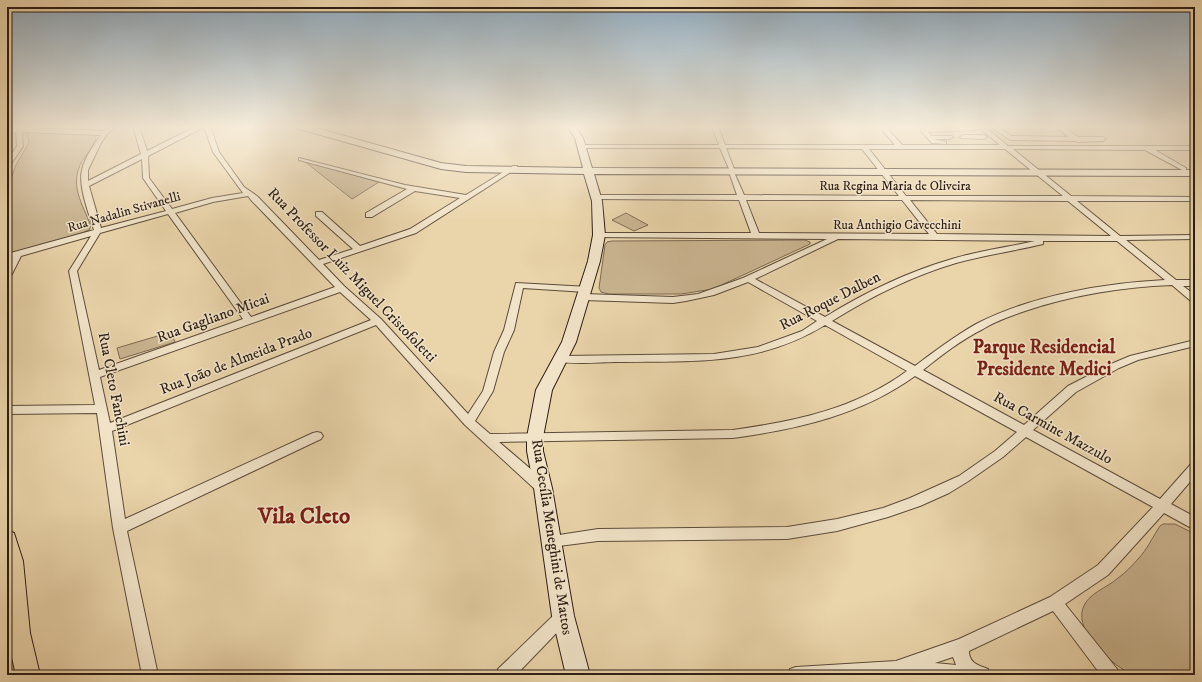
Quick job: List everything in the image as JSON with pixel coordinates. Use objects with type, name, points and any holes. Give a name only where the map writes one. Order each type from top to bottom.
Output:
[{"type":"main road","points":[[410,158],[442,166],[466,169],[1192,172]]},
{"type":"main road","points":[[435,158],[512,169]]},
{"type":"main road","name":"Rua Cecília Meneghini de Mattos","points":[[578,675],[563,616],[543,488],[535,450],[535,437],[544,390],[569,342],[594,261],[599,235],[599,212],[596,197],[583,158]]},
{"type":"main road","points":[[7,539],[12,561],[18,633],[28,675]]},
{"type":"street","points":[[90,158],[84,170],[85,185],[98,231]]},
{"type":"street","points":[[85,185],[139,158]]},
{"type":"street","points":[[145,158],[146,178],[249,321]]},
{"type":"street","name":"Rua Professor Luiz Miguel Cristofoletti","points":[[220,158],[242,188],[318,263],[340,288],[378,321],[469,422],[543,488]]},
{"type":"street","points":[[727,158],[756,236]]},
{"type":"street","points":[[872,158],[935,236]]},
{"type":"street","points":[[1018,158],[1195,300]]},
{"type":"street","points":[[1165,158],[1192,172]]},
{"type":"street","points":[[301,159],[413,189],[467,197]]},
{"type":"street","points":[[318,263],[413,231],[512,169]]},
{"type":"street","points":[[369,215],[413,189]]},
{"type":"street","name":"Rua Nadalin Stivanelli","points":[[7,257],[218,198],[249,194]]},
{"type":"street","name":"Rua Regina Maria de Oliveira","points":[[596,197],[1195,199]]},
{"type":"street","points":[[319,214],[359,250]]},
{"type":"street","name":"Rua Cleto Fanchini","points":[[98,231],[73,271],[106,428],[120,528],[150,675]]},
{"type":"street","name":"Rua Anthigio Cavecchini","points":[[599,235],[835,237],[935,236],[1060,239],[1195,237]]},
{"type":"street","points":[[469,422],[488,391],[499,352],[509,330],[519,285],[585,293],[688,299],[709,295],[748,279],[835,237]]},
{"type":"street","name":"Rua Roque Dalben","points":[[561,359],[714,358],[760,350],[805,333],[857,301],[921,272],[983,254],[1060,239]]},
{"type":"street","points":[[7,276],[17,255]]},
{"type":"street","name":"Rua Carmine Mazzulo","points":[[748,279],[1195,524]]},
{"type":"street","points":[[486,438],[733,434],[774,428],[812,420],[853,406],[885,390],[976,328],[1044,302],[1088,291],[1112,287],[1172,282],[1195,283]]},
{"type":"street","name":"Rua Gagliano Micai","points":[[95,375],[340,288]]},
{"type":"street","name":"Rua João de Almeida Prado","points":[[106,428],[378,321]]},
{"type":"street","points":[[551,541],[598,535],[787,533],[837,525],[883,513],[944,489],[963,479],[999,454],[1072,389],[1115,366],[1134,358],[1195,343]]},
{"type":"street","points":[[7,410],[101,409]]},
{"type":"street","points":[[120,528],[317,436]]},
{"type":"street","points":[[896,669],[962,646],[1055,602],[1103,570],[1162,506],[1195,467]]},
{"type":"street","points":[[1055,602],[1111,675]]},
{"type":"street","points":[[504,675],[563,616]]},
{"type":"street","points":[[962,646],[960,654],[961,660],[978,675]]},
{"type":"street","points":[[796,675],[896,669],[978,675]]},
{"type":"shaded area","points":[[20,158],[84,158],[78,170],[77,186],[78,194],[91,226],[89,230],[7,255],[7,189]]},
{"type":"shaded area","points":[[304,161],[379,182],[352,199]]},
{"type":"shaded area","points":[[626,213],[648,225],[634,231],[612,220]]},
{"type":"shaded area","points":[[805,240],[810,242],[810,244],[713,289],[681,294],[609,294],[601,292],[599,288],[605,245],[607,242]]},
{"type":"shaded area","points":[[171,332],[175,342],[120,359],[117,348]]},
{"type":"shaded area","points":[[1163,524],[1175,524],[1195,534],[1195,675],[1133,675],[1115,664],[1106,656],[1097,647],[1084,627],[1082,617],[1085,603],[1089,598],[1114,582],[1131,567],[1144,551],[1160,526]]},
{"type":"district","name":"Parque Residencial Presidente Medici","points":[[1044,358]]},
{"type":"district","name":"Vila Cleto","points":[[304,516]]}]
